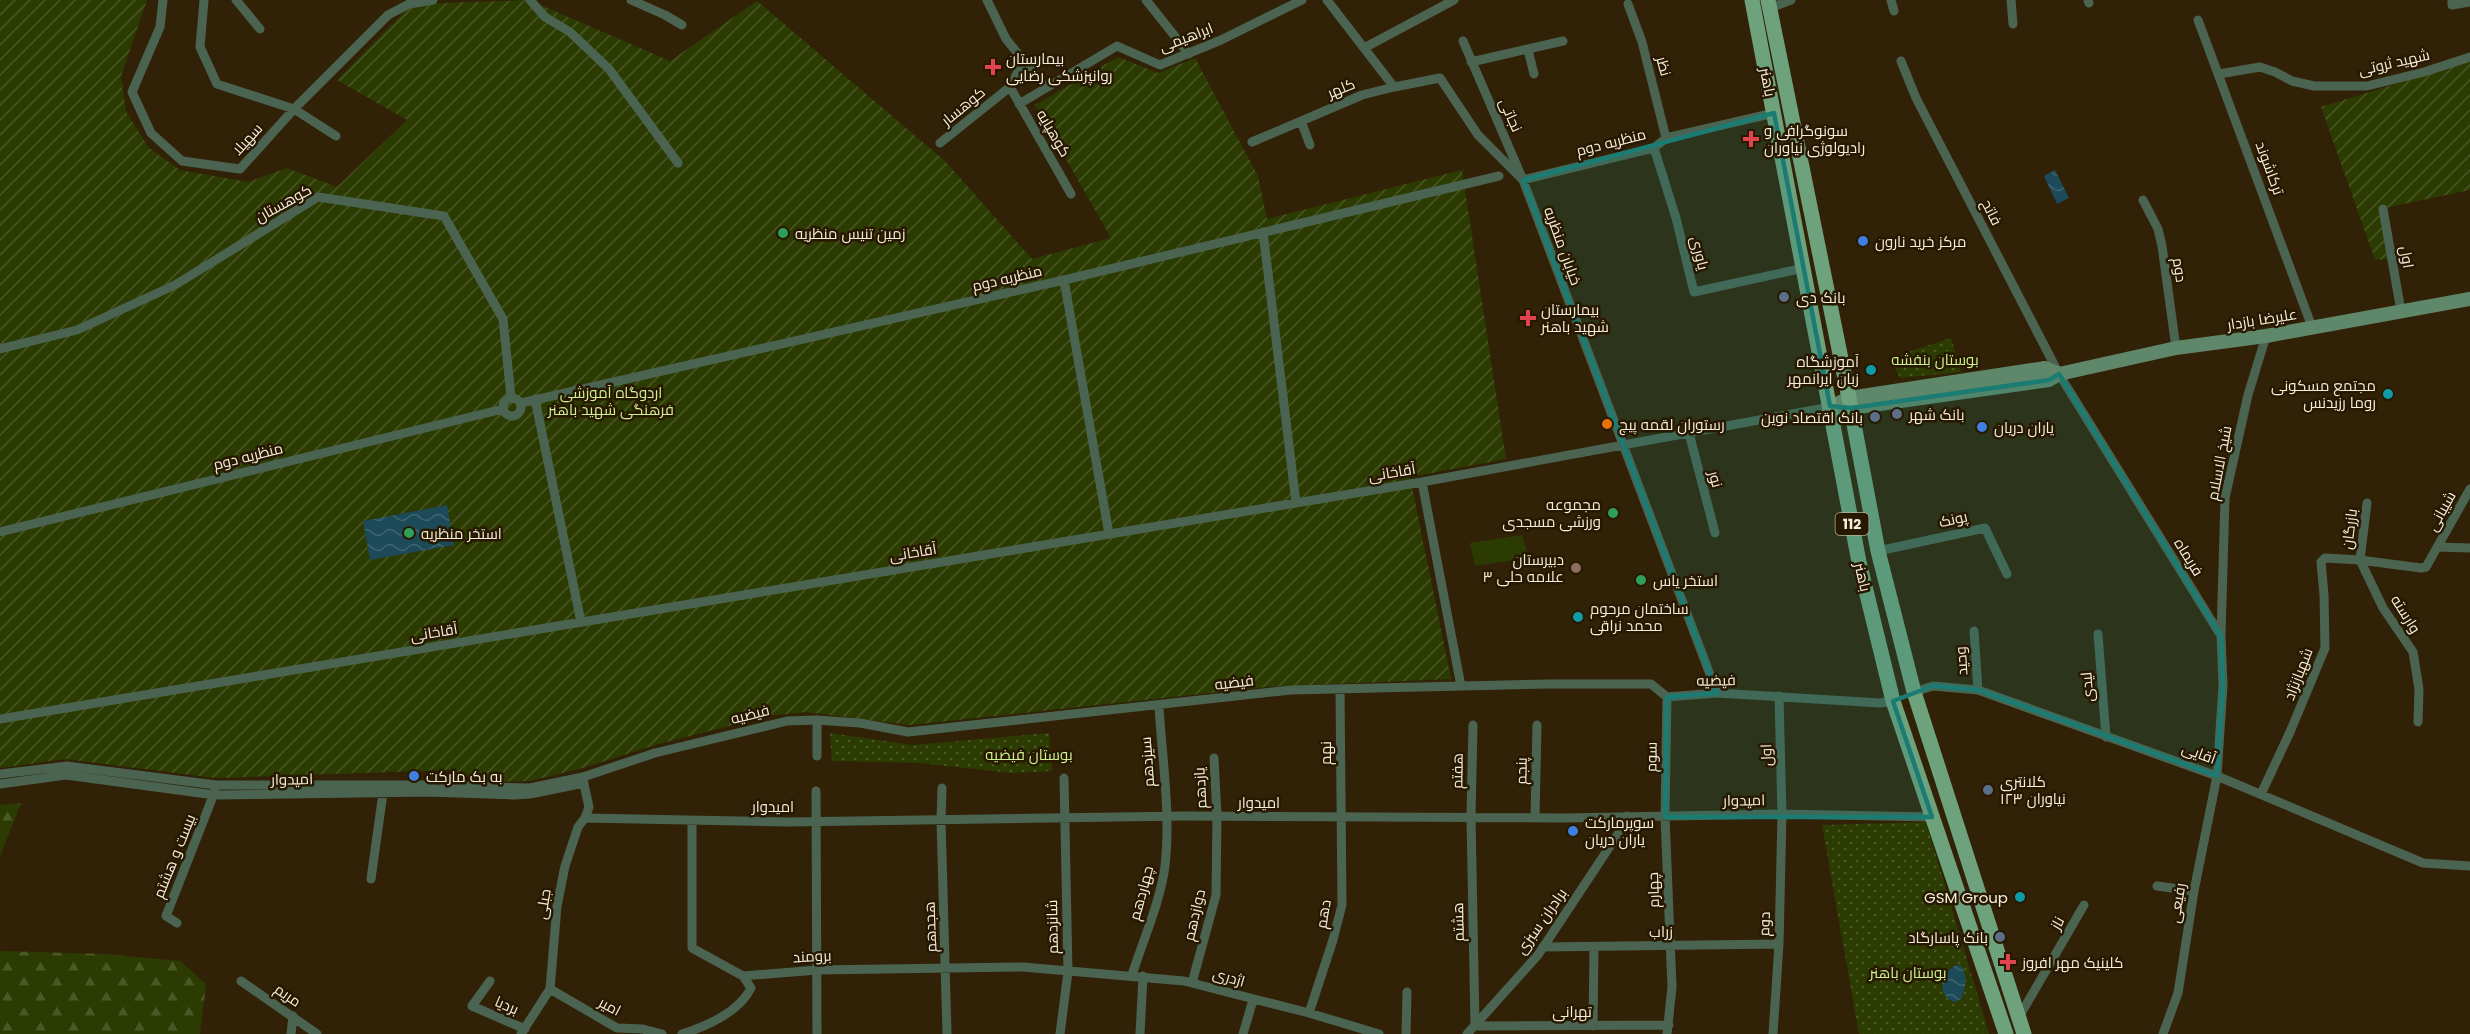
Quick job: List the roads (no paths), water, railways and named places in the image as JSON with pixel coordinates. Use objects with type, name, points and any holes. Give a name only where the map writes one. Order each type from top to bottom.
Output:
[{"type":"main road","name":"باهنر","points":[[1752,0],[1832,407],[1859,562],[1893,701],[2006,1034]]},
{"type":"main road","name":"باهنر","points":[[1769,4],[1878,551],[1914,693],[2024,1034]]},
{"type":"main road","name":"علیرضا بازدار","points":[[1832,407],[2049,380],[2059,374],[2176,348],[2266,336],[2470,299]]},
{"type":"main road","points":[[1893,701],[1914,693]]},
{"type":"street","name":"سهیلا","points":[[163,0],[160,27],[132,92],[151,133],[182,161],[240,169],[294,109],[388,15],[409,4],[433,0]]},
{"type":"street","points":[[204,0],[200,47],[217,84],[294,109],[336,136]]},
{"type":"street","points":[[236,0],[260,29]]},
{"type":"street","points":[[530,0],[545,17],[570,32],[609,69],[678,163]]},
{"type":"street","points":[[631,0],[681,25]]},
{"type":"street","points":[[987,0],[1006,39],[1046,88]]},
{"type":"street","points":[[1146,0],[1189,54]]},
{"type":"street","name":"ابراهیمی","points":[[1019,104],[1117,46],[1160,65],[1189,54],[1302,0]]},
{"type":"street","points":[[1327,0],[1394,87]]},
{"type":"street","points":[[1364,48],[1454,0]]},
{"type":"street","points":[[1769,4],[1791,0]]},
{"type":"street","points":[[1891,0],[1894,11]]},
{"type":"street","points":[[2010,0],[2013,24]]},
{"type":"street","points":[[2452,0],[2452,6],[2470,2]]},
{"type":"street","name":"نظر","points":[[1628,4],[1642,42],[1666,138]]},
{"type":"street","name":"ترکاشوند","points":[[2198,20],[2312,327]]},
{"type":"street","name":"نجاتی","points":[[1463,41],[1523,180]]},
{"type":"street","points":[[1471,62],[1563,41]]},
{"type":"street","points":[[1528,50],[1534,74]]},
{"type":"street","name":"شهید ثروتی","points":[[2219,74],[2260,67],[2292,81],[2314,86],[2367,86],[2424,72],[2470,57]]},
{"type":"street","name":"کوهسار","points":[[940,143],[1010,87],[1023,62]]},
{"type":"street","name":"فاتح","points":[[1901,62],[1916,98],[2059,374]]},
{"type":"street","name":"خیابان منظریه","points":[[1394,87],[1440,78],[1478,135],[1523,180],[1717,693]]},
{"type":"street","name":"کوهپایه","points":[[1010,87],[1071,194]]},
{"type":"street","name":"کلهر","points":[[1252,142],[1362,95],[1394,87]]},
{"type":"street","name":"منظریه دوم","points":[[1523,180],[1654,148],[1666,138],[1774,113]]},
{"type":"street","points":[[1301,121],[1310,145]]},
{"type":"street","name":"یاوری","points":[[1654,148],[1676,218],[1694,292],[1804,268]]},
{"type":"street","name":"منظریه دوم","points":[[521,403],[1064,280],[1499,176]]},
{"type":"street","name":"کوهستان","points":[[0,349],[77,330],[174,285],[318,197],[444,216],[503,319],[511,397]]},
{"type":"street","name":"دوم","points":[[2143,200],[2158,230],[2162,246],[2176,348]]},
{"type":"street","name":"اول","points":[[2383,209],[2401,311]]},
{"type":"street","points":[[1263,232],[1296,503]]},
{"type":"street","points":[[1064,280],[1109,534]]},
{"type":"street","name":"شیخ الاسلام","points":[[2221,636],[2225,498],[2248,395],[2266,336]]},
{"type":"street","name":"فریماه","points":[[2059,374],[2221,636],[2223,685],[2217,776]]},
{"type":"street","points":[[511,397],[521,403],[521,410],[516,415],[507,414],[503,409],[507,398],[511,397]]},
{"type":"street","points":[[535,399],[581,622]]},
{"type":"street","name":"آقاخانی","points":[[0,719],[1422,482],[1832,407]]},
{"type":"street","name":"منظریه دوم","points":[[0,532],[503,409]]},
{"type":"street","name":"نور","points":[[1689,433],[1715,532]]},
{"type":"street","points":[[1422,482],[1461,686]]},
{"type":"street","name":"شیبانی","points":[[2360,560],[2423,568],[2438,547],[2470,489]]},
{"type":"street","name":"بازرگان","points":[[2360,560],[2367,503]]},
{"type":"street","name":"پونک","points":[[1878,551],[1985,528],[2007,574]]},
{"type":"street","points":[[2438,547],[2470,548]]},
{"type":"street","name":"شهبازنژاد","points":[[2261,794],[2325,648],[2325,596],[2321,562],[2325,558],[2360,560]]},
{"type":"street","name":"وارسته","points":[[2360,560],[2383,608],[2413,652],[2419,689],[2418,722]]},
{"type":"street","name":"وحید","points":[[1974,631],[1978,690]]},
{"type":"street","name":"لیدی","points":[[2098,634],[2106,737]]},
{"type":"street","name":"فیضیه","points":[[584,780],[677,747],[787,721],[817,720],[860,723],[908,732],[1291,690],[1651,684],[1667,697],[1717,693],[1880,703],[1893,701]]},
{"type":"street","name":"آقایی","points":[[1914,693],[1933,686],[1978,690],[2217,776],[2423,862],[2470,866]]},
{"type":"street","name":"نهم","points":[[1339,817],[1340,689]]},
{"type":"street","name":"اول","points":[[1779,696],[1782,814]]},
{"type":"street","name":"سوم","points":[[1665,817],[1667,697]]},
{"type":"street","name":"سیزدهم","points":[[1159,706],[1166,816]]},
{"type":"street","points":[[817,720],[817,756]]},
{"type":"street","name":"هفتم","points":[[1472,817],[1473,725]]},
{"type":"street","name":"پنجم","points":[[1535,818],[1537,725]]},
{"type":"street","name":"یازدهم","points":[[1214,758],[1217,816]]},
{"type":"street","name":"امیدوار","points":[[0,774],[66,771],[215,790],[382,793],[530,791],[584,780]]},
{"type":"street","name":"امیدوار","points":[[0,784],[38,773]]},
{"type":"street","name":"رفیعی","points":[[2163,1034],[2178,993],[2194,891],[2217,776]]},
{"type":"street","name":"شانزدهم","points":[[1060,1034],[1068,972],[1064,778]]},
{"type":"street","name":"جبلی","points":[[523,1031],[550,989],[556,906],[565,866],[578,827],[585,819],[589,807],[584,780]]},
{"type":"street","name":"امیدوار","points":[[215,790],[424,785],[530,791]]},
{"type":"street","name":"هجدهم","points":[[942,788],[947,1034]]},
{"type":"street","name":"بیست و هشتم","points":[[177,923],[166,916],[215,790]]},
{"type":"street","points":[[816,791],[818,821],[817,1034]]},
{"type":"street","points":[[371,879],[382,793]]},
{"type":"street","name":"دوم","points":[[1773,1034],[1779,944],[1782,814]]},
{"type":"street","name":"امیدوار","points":[[585,819],[818,821],[1166,816],[1535,818],[1782,814],[1932,816]]},
{"type":"street","name":"چهاردهم","points":[[1132,975],[1158,897],[1165,866],[1166,816]]},
{"type":"street","name":"دوازدهم","points":[[1192,983],[1216,895],[1217,816]]},
{"type":"street","name":"برادران سبزی","points":[[1467,1034],[1543,947],[1618,834],[1627,816]]},
{"type":"street","name":"دهم","points":[[1309,1013],[1333,940],[1342,904],[1339,817]]},
{"type":"street","name":"هشتم","points":[[1472,817],[1475,1026]]},
{"type":"street","name":"چهارم","points":[[1665,817],[1672,987],[1668,1030]]},
{"type":"street","points":[[682,1034],[725,1014],[746,997],[751,988],[743,976],[692,948],[692,821]]},
{"type":"street","points":[[2157,886],[2194,891]]},
{"type":"street","name":"ناز","points":[[2019,1017],[2084,905]]},
{"type":"street","name":"زراب","points":[[1543,947],[1779,944]]},
{"type":"street","points":[[1593,1026],[1594,947]]},
{"type":"street","name":"برومند","points":[[743,976],[817,970],[1023,967],[1068,972]]},
{"type":"street","name":"اژدری","points":[[1068,972],[1132,975],[1192,983],[1309,1013],[1379,1034]]},
{"type":"street","points":[[1140,1034],[1143,976]]},
{"type":"street","name":"مریم","points":[[241,981],[317,1034]]},
{"type":"street","name":"بردیا","points":[[490,981],[472,1006],[523,1031]]},
{"type":"street","name":"امیر","points":[[550,989],[617,1028],[643,1029],[662,1034]]},
{"type":"street","points":[[1406,1034],[1407,992]]},
{"type":"street","points":[[1243,1034],[1253,1000]]},
{"type":"street","points":[[291,1034],[293,1016]]},
{"type":"street","name":"تهرانی","points":[[1475,1026],[1593,1026],[1668,1030]]},
{"type":"water","points":[[2055,170],[2069,198],[2057,204],[2044,176]]},
{"type":"water","name":"استخر منظریه","points":[[447,505],[454,545],[370,560],[363,521]]},
{"type":"water","points":[[1957,965],[1961,966],[1966,982],[1961,999],[1954,1002],[1944,994],[1943,983],[1944,977]]},
{"type":"place","name":"بیمارستان روانپزشکی رضایی","points":[[993,67]]},
{"type":"place","name":"سونوگرافی و رادیولوژی نیاوران","points":[[1751,139]]},
{"type":"place","name":"زمین تنیس منظریه","points":[[783,233]]},
{"type":"place","name":"مرکز خرید نارون","points":[[1863,241]]},
{"type":"place","name":"بانک دی","points":[[1784,297]]},
{"type":"place","name":"بیمارستان شهید باهنر","points":[[1528,318]]},
{"type":"place","name":"آموزشگاه زبان ایرانمهر","points":[[1871,370]]},
{"type":"place","name":"مجتمع مسکونی روما رزیدنس","points":[[2388,394]]},
{"type":"place","name":"بانک شهر","points":[[1897,414]]},
{"type":"place","name":"بانک اقتصاد نوین","points":[[1875,417]]},
{"type":"place","name":"رستوران لقمه پیچ","points":[[1607,424]]},
{"type":"place","name":"یاران دریان","points":[[1982,427]]},
{"type":"place","name":"مجموعه ورزشی مسجدی","points":[[1613,513]]},
{"type":"place","name":"استخر منظریه","points":[[409,533]]},
{"type":"place","name":"دبیرستان علامه حلی ۳","points":[[1576,568]]},
{"type":"place","name":"استخر یاس","points":[[1641,580]]},
{"type":"place","name":"ساختمان مرحوم محمد نراقی","points":[[1578,617]]},
{"type":"place","name":"به بک مارکت","points":[[414,776]]},
{"type":"place","name":"کلانتری ۱۲۳ نیاوران","points":[[1988,790]]},
{"type":"place","name":"سوپرمارکت یاران دریان","points":[[1573,831]]},
{"type":"place","name":"GSM Group","points":[[2020,897]]},
{"type":"place","name":"بانک پاسارگاد","points":[[2000,937]]},
{"type":"place","name":"کلینیک مهر افروز","points":[[2008,962]]},
{"type":"park label","name":"بوستان بنفشه","points":[[1935,359]]},
{"type":"park label","name":"اردوگاه آموزشی فرهنگی شهید باهنر","points":[[611,400]]},
{"type":"park label","name":"بوستان فیضیه","points":[[1029,754]]},
{"type":"park label","name":"بوستان باهنر","points":[[1908,972]]}]
